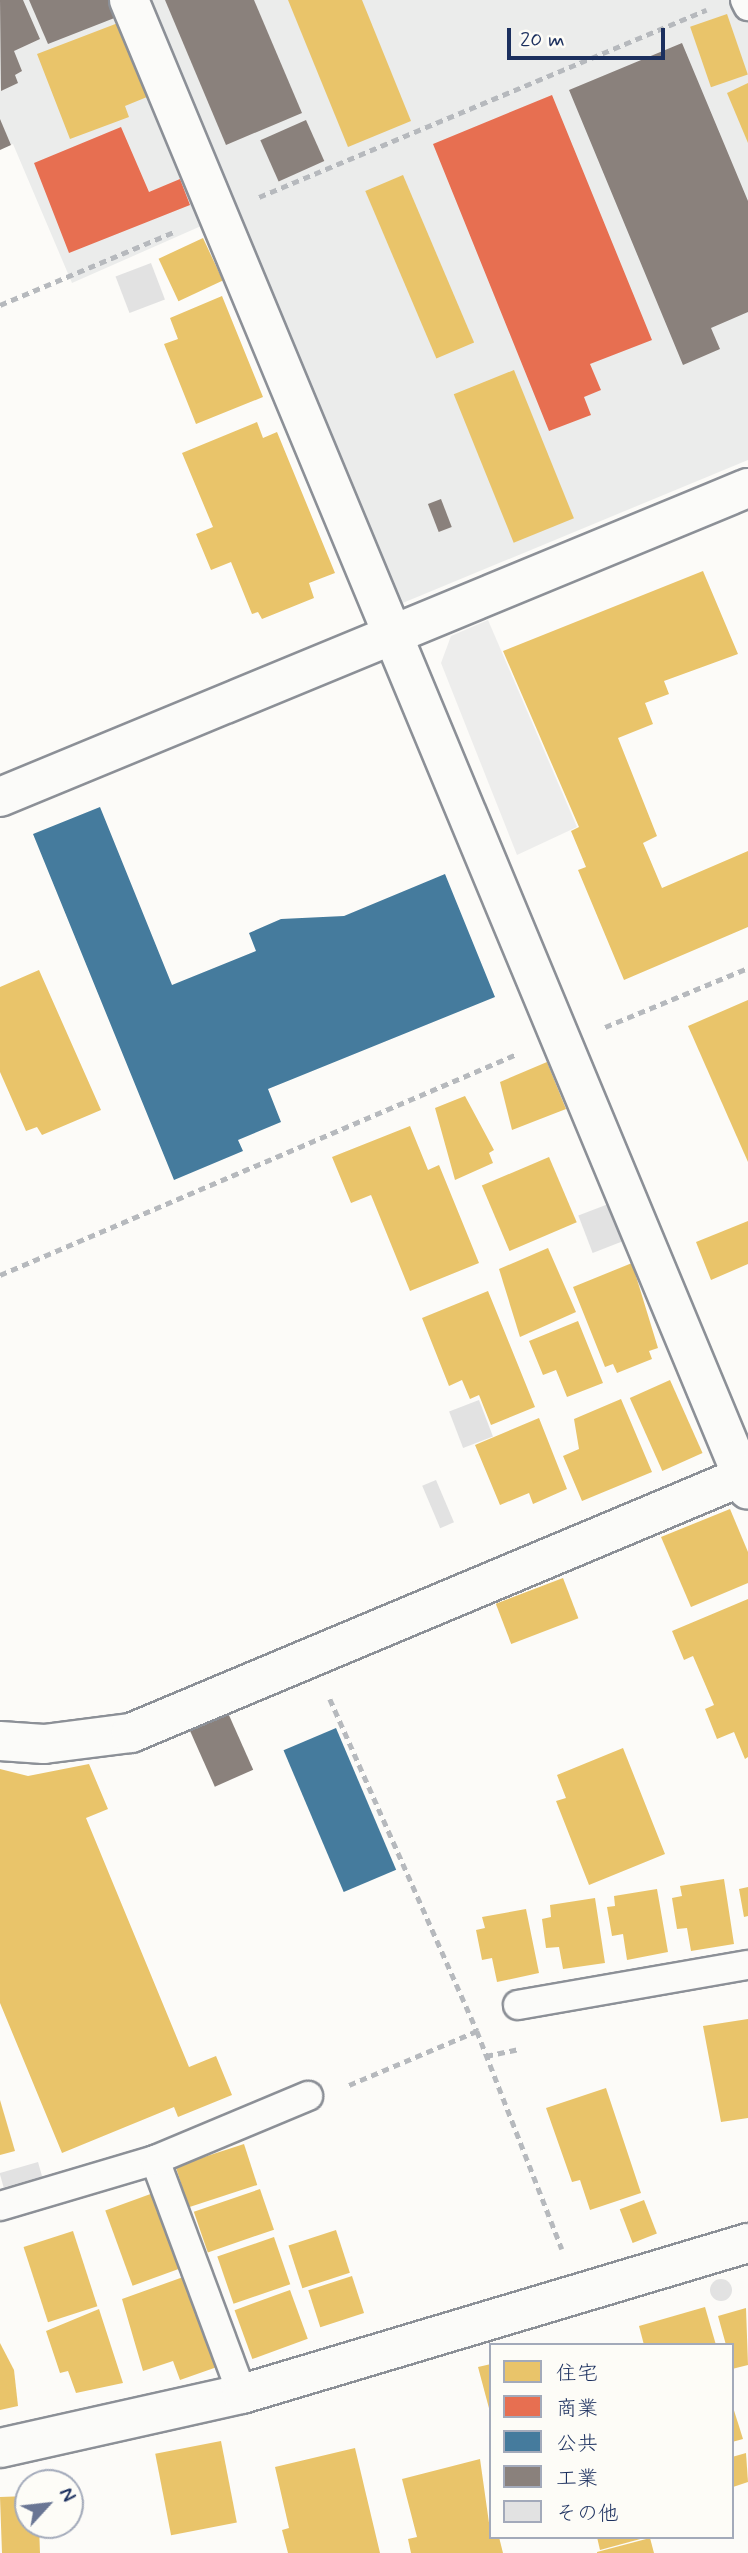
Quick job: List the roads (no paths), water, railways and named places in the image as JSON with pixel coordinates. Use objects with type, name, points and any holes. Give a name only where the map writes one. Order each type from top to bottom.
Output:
[{"type":"street","points":[[0,1741],[44,1744],[131,1733],[310,1654],[746,1480],[129,0]]},
{"type":"street","points":[[0,797],[748,488]]},
{"type":"street","points":[[0,2448],[242,2394],[748,2243]]},
{"type":"lane","points":[[732,3],[748,6]]},
{"type":"lane","points":[[518,2005],[748,1965]]},
{"type":"lane","points":[[0,2206],[155,2160],[308,2096]]},
{"type":"lane","points":[[155,2160],[242,2394]]}]
